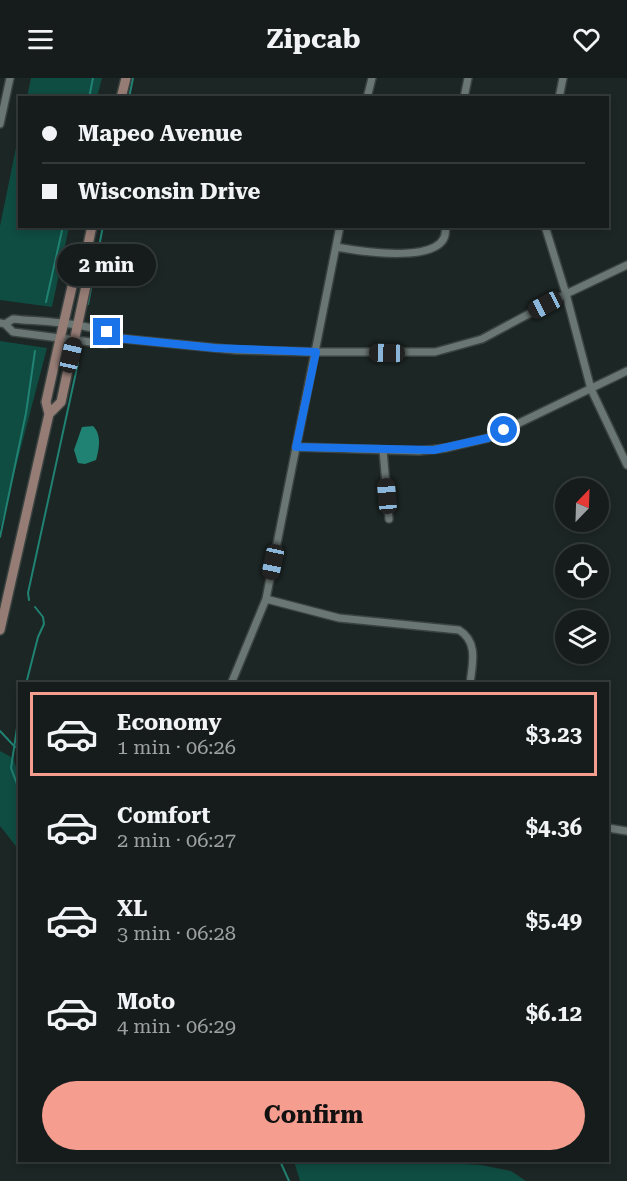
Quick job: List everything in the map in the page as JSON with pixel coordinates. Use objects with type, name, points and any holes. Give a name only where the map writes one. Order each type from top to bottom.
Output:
[{"type":"main road","points":[[122,96],[126,78]]},
{"type":"main road","points":[[0,630],[5,587],[50,414],[61,402],[87,281],[83,268],[92,228]]},
{"type":"main road","points":[[50,414],[46,402],[60,338],[74,278],[83,268]]},
{"type":"street","points":[[0,124],[2,104],[10,78]]},
{"type":"street","points":[[368,96],[372,78]]},
{"type":"street","points":[[464,96],[468,78]]},
{"type":"street","points":[[559,96],[563,78]]},
{"type":"street","points":[[234,682],[266,599],[340,228]]},
{"type":"street","points":[[336,248],[378,253],[405,253],[432,249],[444,240],[445,228]]},
{"type":"street","points":[[546,228],[591,389],[627,465]]},
{"type":"street","points":[[116,338],[106,344],[12,332],[3,323],[13,319],[77,326],[107,332],[116,338],[215,348],[418,353],[453,348],[482,339],[566,294],[627,265]]},
{"type":"street","points":[[296,447],[419,451],[446,448],[488,438],[627,371]]},
{"type":"street","points":[[383,450],[389,519]]},
{"type":"street","points":[[266,599],[339,618],[459,630],[468,637],[472,646],[470,682]]},
{"type":"street","points":[[609,828],[627,831]]},
{"type":"shaded area","points":[[31,78],[102,78],[97,96],[27,96]]},
{"type":"shaded area","points":[[18,138],[18,228],[69,228],[52,307],[0,300],[0,226]]},
{"type":"shaded area","points":[[0,341],[47,348],[0,528]]},
{"type":"shaded area","points":[[93,426],[99,438],[96,460],[85,464],[78,463],[74,450],[82,427]]},
{"type":"shaded area","points":[[0,751],[13,758],[18,773],[18,849],[0,826]]},
{"type":"shaded area","points":[[294,1162],[426,1162],[481,1165],[511,1171],[526,1181],[300,1181]]},
{"type":"waterway","points":[[89,96],[93,78]]},
{"type":"waterway","points":[[129,96],[133,78]]},
{"type":"waterway","points":[[46,302],[63,228]]},
{"type":"waterway","points":[[88,304],[103,228]]},
{"type":"waterway","points":[[0,537],[26,413],[35,351]]},
{"type":"waterway","points":[[29,600],[28,593],[78,363]]},
{"type":"waterway","points":[[27,682],[38,637],[44,624],[43,617],[35,607]]},
{"type":"waterway","points":[[18,721],[11,768],[18,787]]},
{"type":"waterway","points":[[0,731],[15,747]]},
{"type":"waterway","points":[[280,1162],[289,1181]]},
{"type":"route","points":[[107,332],[116,338],[215,348],[316,352],[296,447],[434,450],[488,438],[504,430]]}]
